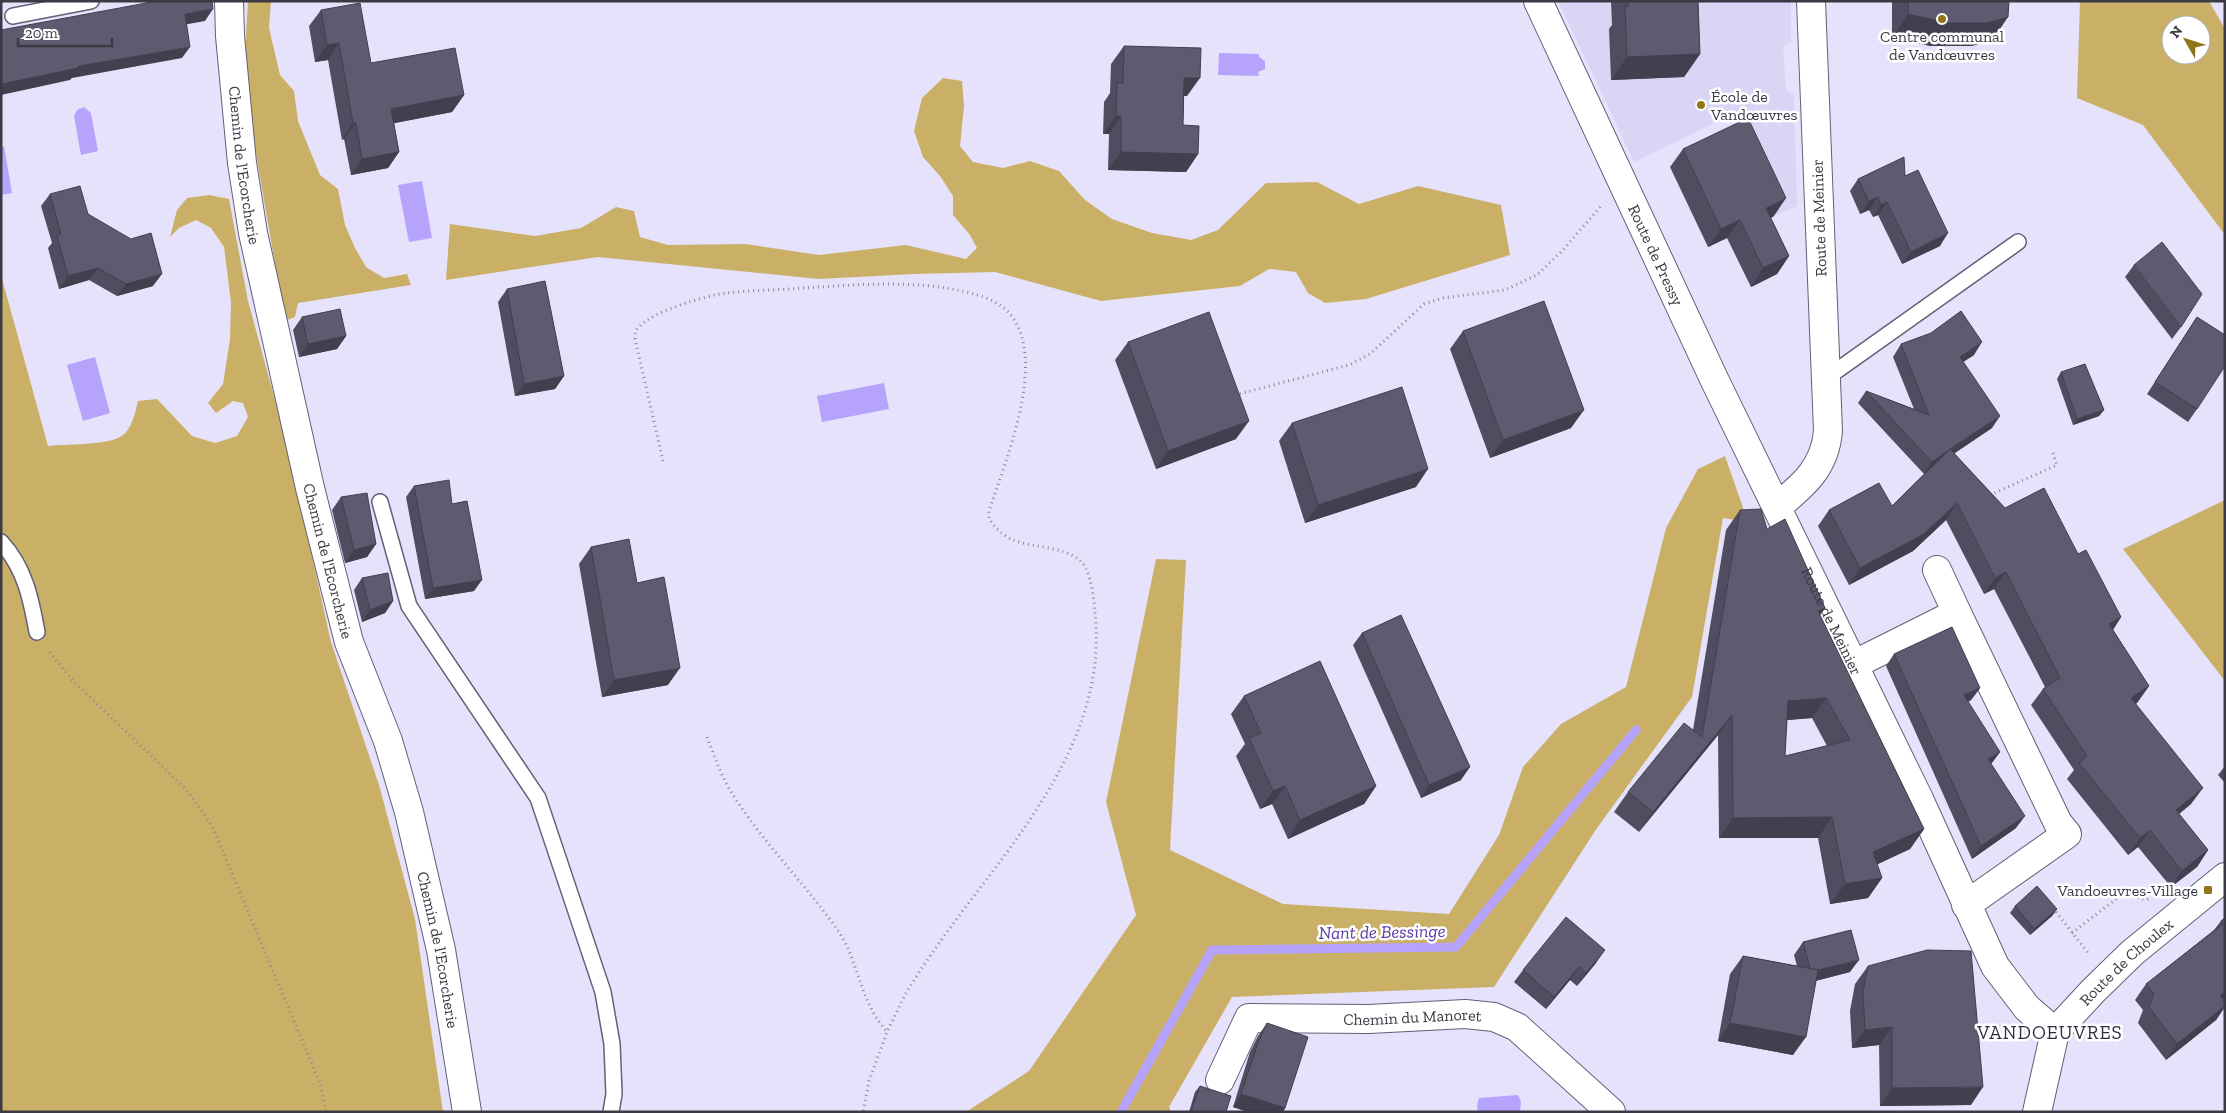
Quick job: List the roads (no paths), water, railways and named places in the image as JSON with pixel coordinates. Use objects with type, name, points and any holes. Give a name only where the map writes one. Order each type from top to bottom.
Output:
[{"type":"street","name":"Chemin de l'Ecorcherie","points":[[230,1],[230,36],[242,163],[253,233],[310,488],[349,642],[388,741],[409,812],[441,950],[467,1112]]},
{"type":"street","name":"Route de Pressy","points":[[1538,1],[1715,381],[1778,506]]},
{"type":"street","name":"Route de Meinier","points":[[1811,1],[1828,432],[1825,453],[1808,479],[1778,506],[1853,665],[1919,798],[1995,966],[2027,1008],[2056,1032]]},
{"type":"street","points":[[1937,570],[2037,780],[2058,822],[2068,834],[1966,905]]},
{"type":"street","points":[[1853,665],[1957,613]]},
{"type":"street","name":"Route de Choulex","points":[[2056,1032],[2093,991],[2132,953],[2225,877]]},
{"type":"street","name":"Chemin du Manoret","points":[[1220,1080],[1249,1018],[1369,1019],[1465,1014],[1494,1017],[1517,1027],[1611,1112]]},
{"type":"street","points":[[2036,1112],[2056,1032]]},
{"type":"lane","points":[[13,16],[91,1]]},
{"type":"lane","points":[[1826,380],[2018,242]]},
{"type":"lane","points":[[380,502],[408,606],[538,798],[603,992],[612,1044],[614,1094],[611,1112]]},
{"type":"lane","points":[[1,542],[21,572],[30,594],[37,632]]},
{"type":"waterway","name":"Nant de Bessinge","points":[[1121,1112],[1212,950],[1456,947],[1636,730]]},
{"type":"place","name":"Centre communal de Vandœuvres","points":[[1942,19]]},
{"type":"place","name":"École de Vandœuvres","points":[[1701,105]]},
{"type":"place","name":"Vandoeuvres-Village","points":[[2208,890]]},
{"type":"district","name":"VANDOEUVRES","points":[[2050,1032]]}]
